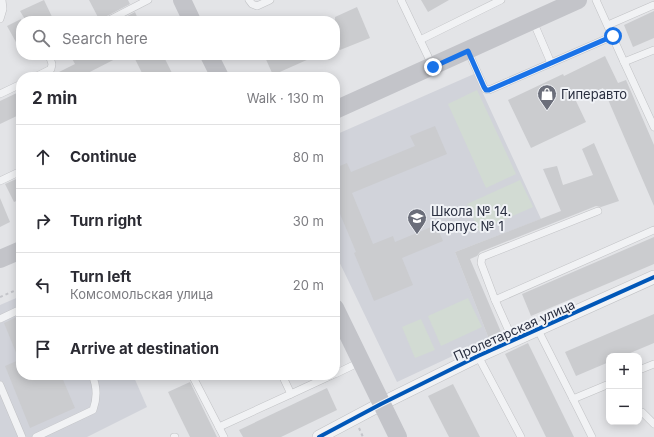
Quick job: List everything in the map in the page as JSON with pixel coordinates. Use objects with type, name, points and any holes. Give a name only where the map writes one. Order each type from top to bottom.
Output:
[{"type":"main road","points":[[182,0],[190,16]]},
{"type":"main road","points":[[340,108],[433,67],[578,0]]},
{"type":"main road","points":[[212,60],[218,72]]},
{"type":"main road","points":[[0,259],[16,252]]},
{"type":"main road","points":[[340,318],[380,404],[398,437]]},
{"type":"street","name":"Пролетарская улица","points":[[319,437],[380,404],[478,356],[539,330],[654,277]]},
{"type":"lane","points":[[0,19],[3,10],[2,0]]},
{"type":"lane","points":[[118,16],[148,0]]},
{"type":"lane","points":[[248,0],[257,6],[270,0]]},
{"type":"lane","points":[[400,0],[433,67]]},
{"type":"lane","points":[[420,40],[501,0]]},
{"type":"lane","points":[[596,0],[654,127]]},
{"type":"lane","points":[[608,25],[654,5]]},
{"type":"lane","points":[[533,21],[551,63]]},
{"type":"lane","points":[[468,51],[484,87],[486,90],[489,90],[613,36]]},
{"type":"lane","points":[[624,62],[654,50]]},
{"type":"lane","points":[[45,72],[51,69],[51,60]]},
{"type":"lane","points":[[0,94],[16,86]]},
{"type":"lane","points":[[0,181],[16,173]]},
{"type":"lane","points":[[513,340],[495,300],[481,263],[482,257],[598,211]]},
{"type":"lane","points":[[495,300],[654,230]]},
{"type":"lane","points":[[0,318],[16,311]]},
{"type":"lane","points":[[539,330],[592,437]]},
{"type":"lane","points":[[478,356],[521,437]]},
{"type":"lane","points":[[340,372],[361,361]]},
{"type":"lane","points":[[642,369],[654,364]]},
{"type":"lane","points":[[36,437],[93,410],[96,404],[95,380]]},
{"type":"lane","points":[[195,380],[224,437]]},
{"type":"lane","points":[[284,380],[291,394]]},
{"type":"lane","points":[[219,427],[321,380]]},
{"type":"lane","points":[[0,385],[22,437]]},
{"type":"lane","points":[[573,399],[606,385]]},
{"type":"lane","points":[[642,412],[654,424]]},
{"type":"path","points":[[0,297],[16,290]]},
{"type":"shaded area","name":"Школа № 14. Корпус № 1","points":[[474,74],[541,219],[455,252],[489,339],[397,382],[340,263],[340,133]]},
{"type":"shaded area","points":[[477,90],[516,174],[486,188],[448,104]]},
{"type":"shaded area","points":[[520,180],[533,207],[479,231],[467,204]]},
{"type":"shaded area","points":[[16,298],[16,380],[135,380],[147,407],[87,437],[0,437],[0,305]]},
{"type":"shaded area","points":[[468,298],[482,327],[441,346],[428,316]]},
{"type":"shaded area","points":[[421,319],[435,350],[415,358],[402,327]]},
{"type":"building","points":[[44,0],[52,16],[23,16],[20,11]]},
{"type":"building","points":[[89,0],[128,0],[130,4],[107,16],[97,16]]},
{"type":"building","points":[[421,0],[449,0],[428,12]]},
{"type":"building","points":[[357,7],[370,38],[340,50],[340,16],[337,16]]},
{"type":"building","points":[[654,11],[654,38],[633,47],[624,25]]},
{"type":"building","points":[[135,12],[137,16],[127,16]]},
{"type":"building","points":[[16,22],[16,42],[7,26]]},
{"type":"building","points":[[605,56],[618,83],[626,80],[654,145],[654,206],[603,88],[576,101],[586,122],[531,148],[508,100],[563,74],[564,76]]},
{"type":"building","points":[[73,60],[113,60],[90,72],[59,72],[75,64]]},
{"type":"building","points":[[136,60],[166,60],[172,72],[142,72]]},
{"type":"building","points":[[266,60],[307,60],[280,72],[272,72]]},
{"type":"building","points":[[16,93],[16,116],[0,124],[0,101]]},
{"type":"building","points":[[435,126],[447,154],[352,193],[373,244],[393,236],[395,242],[436,225],[443,241],[402,258],[413,285],[374,301],[340,214],[340,166],[347,163],[351,172],[415,146],[410,136]]},
{"type":"building","points":[[594,143],[619,201],[601,207],[596,206],[480,252],[477,256],[470,259],[501,332],[489,339],[455,252],[561,211],[543,169],[557,166],[563,185],[593,175],[582,149]]},
{"type":"building","points":[[16,179],[16,201],[14,202],[5,184]]},
{"type":"building","points":[[0,198],[10,222],[0,227]]},
{"type":"building","points":[[654,237],[654,264],[531,316],[522,294]]},
{"type":"building","points":[[654,314],[654,343],[630,353],[606,353],[606,363],[576,376],[565,352]]},
{"type":"building","points":[[16,317],[16,353],[4,323]]},
{"type":"building","points":[[528,343],[574,437],[546,437],[505,354]]},
{"type":"building","points":[[16,361],[16,380],[63,380],[75,408],[30,428],[5,366]]},
{"type":"building","points":[[190,382],[217,437],[190,437],[168,392]]},
{"type":"building","points":[[453,384],[480,437],[449,437],[428,396]]},
{"type":"building","points":[[327,388],[337,410],[281,437],[243,437],[239,430]]},
{"type":"cycle path","points":[[319,437],[381,404],[478,356],[654,277]]},
{"type":"place","name":"Гиперавто","points":[[547,111]]},
{"type":"place","name":"Школа № 14. Корпус № 1","points":[[417,235]]},
{"type":"route","points":[[433,67],[468,51],[484,87],[486,90],[489,90],[613,36]]}]
